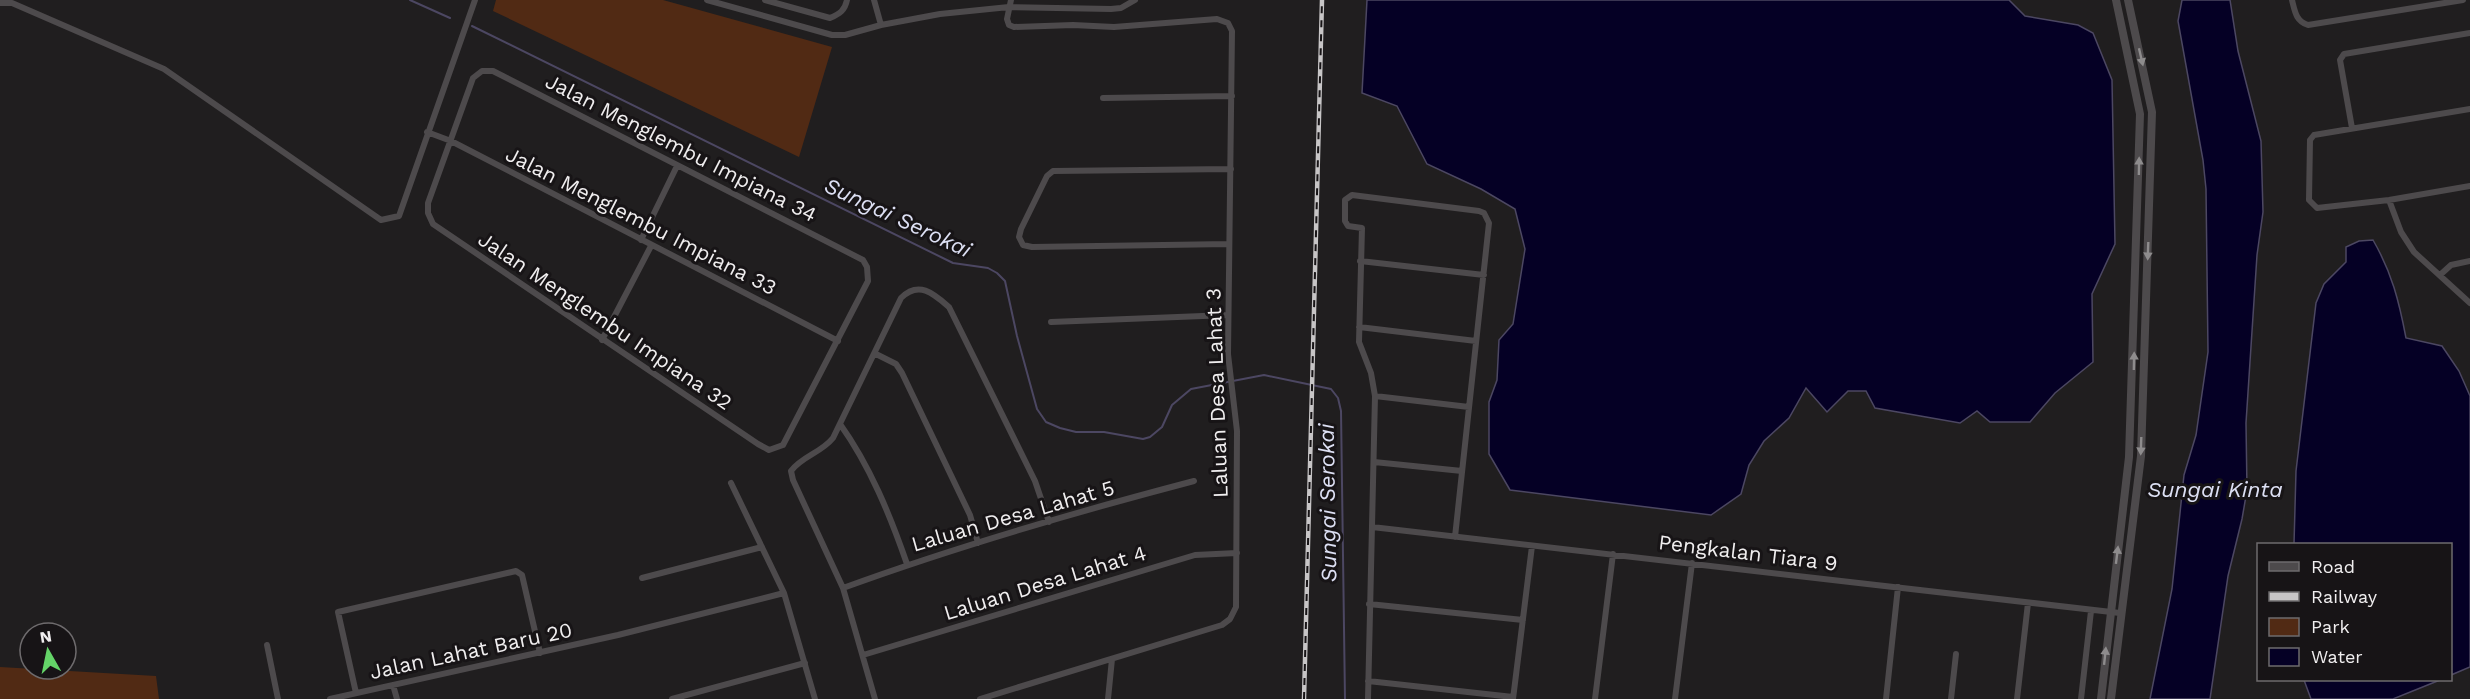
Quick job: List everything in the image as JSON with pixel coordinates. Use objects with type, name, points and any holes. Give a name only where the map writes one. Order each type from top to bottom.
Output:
[{"type":"street","points":[[0,3],[12,3],[164,69],[381,220],[399,216],[475,0]]},
{"type":"street","points":[[707,0],[832,35],[845,35],[881,25],[1010,4],[1111,9],[1121,8],[1135,0]]},
{"type":"street","points":[[765,0],[830,18],[845,8],[847,0]]},
{"type":"street","points":[[874,0],[881,25]]},
{"type":"street","points":[[2101,699],[2129,457],[2140,114],[2116,0]]},
{"type":"street","points":[[2110,699],[2141,456],[2152,112],[2128,0]]},
{"type":"street","points":[[2292,0],[2296,17],[2308,25],[2463,0]]},
{"type":"street","name":"Laluan Desa Lahat 3","points":[[980,699],[1222,625],[1230,619],[1236,607],[1237,431],[1228,354],[1232,31],[1228,23],[1217,19],[1114,27],[1073,25],[1014,27],[1009,25],[1007,19],[1010,4]]},
{"type":"street","points":[[2352,128],[2340,60],[2344,54],[2470,33]]},
{"type":"street","name":"Jalan Menglembu Impiana 34","points":[[451,141],[473,78],[482,71],[493,70],[854,255],[863,260],[867,267],[868,281],[838,341]]},
{"type":"street","points":[[1103,98],[1232,96]]},
{"type":"street","points":[[2470,109],[2321,132],[2314,135],[2310,140],[2308,200],[2317,208],[2389,200],[2470,186]]},
{"type":"street","name":"Jalan Menglembu Impiana 33","points":[[427,132],[451,141],[838,341]]},
{"type":"street","name":"Jalan Menglembu Impiana 32","points":[[451,141],[428,203],[428,213],[433,224],[602,340],[769,450],[783,445],[838,341]]},
{"type":"street","points":[[641,240],[677,166]]},
{"type":"street","points":[[1229,244],[1032,247],[1023,245],[1019,237],[1020,230],[1047,176],[1053,171],[1231,169]]},
{"type":"street","points":[[1368,699],[1375,396],[1371,373],[1359,342],[1362,228],[1348,226],[1344,221],[1346,200],[1352,195],[1479,211],[1484,213],[1489,224],[1455,537]]},
{"type":"street","points":[[2389,200],[2402,232],[2414,252],[2470,303]]},
{"type":"street","points":[[602,340],[651,246]]},
{"type":"street","points":[[1360,261],[1484,275]]},
{"type":"street","points":[[2440,275],[2451,265],[2470,261]]},
{"type":"street","points":[[875,699],[843,588],[793,480],[791,471],[796,463],[826,447],[876,354],[901,298],[908,291],[918,289],[933,292],[949,307],[1035,482],[1049,522]]},
{"type":"street","points":[[1051,322],[1228,315]]},
{"type":"street","points":[[1359,327],[1476,340]]},
{"type":"street","points":[[876,354],[896,364],[902,373],[970,515],[978,543]]},
{"type":"street","points":[[1375,396],[1469,407]]},
{"type":"street","points":[[840,424],[858,448],[894,526],[907,564]]},
{"type":"street","points":[[1374,462],[1462,471]]},
{"type":"street","name":"Laluan Desa Lahat 5","points":[[843,588],[907,564],[1194,481]]},
{"type":"street","points":[[731,483],[784,593],[815,699]]},
{"type":"street","name":"Pengkalan Tiara 9","points":[[1372,527],[2120,613]]},
{"type":"street","points":[[1368,681],[1513,698],[1532,546]]},
{"type":"street","points":[[642,578],[762,547]]},
{"type":"street","name":"Laluan Desa Lahat 4","points":[[863,655],[1195,555],[1238,553]]},
{"type":"street","points":[[1595,699],[1613,554]]},
{"type":"street","points":[[1675,699],[1692,563]]},
{"type":"street","points":[[356,693],[338,612],[516,572],[522,575],[540,653]]},
{"type":"street","points":[[1886,699],[1898,587]]},
{"type":"street","name":"Jalan Lahat Baru 20","points":[[330,699],[618,635],[784,593]]},
{"type":"street","points":[[2017,699],[2028,603]]},
{"type":"street","points":[[1370,604],[1523,620]]},
{"type":"street","points":[[2081,699],[2091,611]]},
{"type":"street","points":[[267,645],[278,699]]},
{"type":"street","points":[[1951,699],[1956,654]]},
{"type":"street","points":[[1108,699],[1112,659]]},
{"type":"street","points":[[672,699],[805,663]]},
{"type":"street","points":[[393,685],[397,699]]},
{"type":"green space","points":[[496,0],[663,0],[832,47],[799,157],[493,11]]},
{"type":"green space","points":[[0,667],[18,668],[18,681],[78,681],[78,672],[156,676],[159,699],[0,699]]},
{"type":"water","points":[[1367,0],[2009,0],[2025,16],[2078,25],[2093,33],[2112,80],[2115,244],[2092,294],[2093,362],[2055,393],[2030,422],[1990,422],[1977,411],[1960,423],[1875,408],[1866,391],[1848,391],[1827,412],[1806,388],[1789,418],[1764,441],[1749,465],[1741,494],[1711,515],[1510,490],[1489,454],[1489,402],[1497,380],[1499,340],[1513,324],[1525,249],[1515,209],[1481,189],[1427,164],[1397,106],[1362,93]]},
{"type":"water","name":"Sungai Kinta","points":[[2182,0],[2230,0],[2238,51],[2261,141],[2263,212],[2257,255],[2246,423],[2247,490],[2228,576],[2210,699],[2150,699],[2172,589],[2184,475],[2196,435],[2208,352],[2206,189],[2203,160],[2178,21]]},
{"type":"water","points":[[2373,240],[2385,264],[2401,312],[2406,338],[2442,346],[2459,371],[2470,396],[2470,667],[2452,675],[2452,543],[2294,543],[2296,471],[2316,303],[2324,284],[2346,262],[2346,247],[2359,241]]},
{"type":"water","points":[[2304,681],[2438,681],[2393,699],[2311,699]]},
{"type":"waterway","name":"Sungai Serokai","points":[[410,0],[450,18]]},
{"type":"waterway","name":"Sungai Serokai","points":[[472,26],[953,263],[988,268],[997,273],[1005,281],[1037,409],[1046,422],[1060,428],[1076,432],[1104,432],[1143,439],[1150,437],[1162,427],[1172,405],[1191,389],[1264,375],[1331,389],[1338,398],[1341,411],[1345,699]]},
{"type":"railway","points":[[1304,699],[1322,0]]}]
